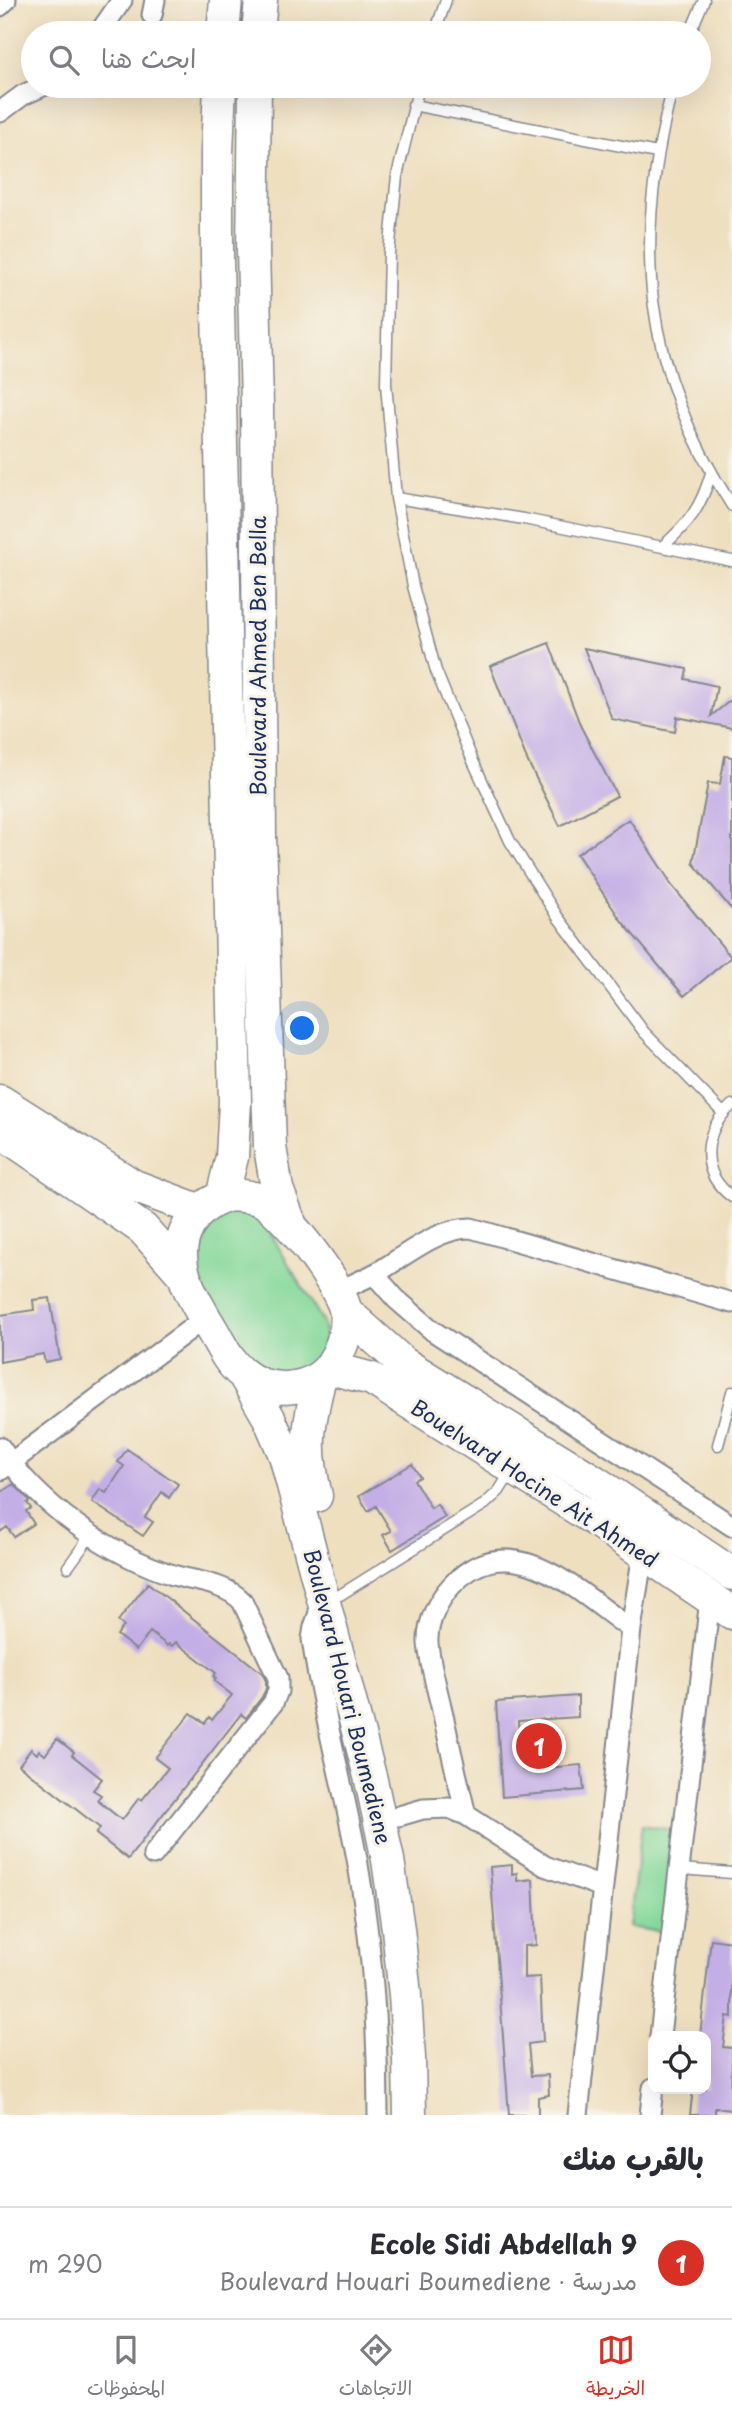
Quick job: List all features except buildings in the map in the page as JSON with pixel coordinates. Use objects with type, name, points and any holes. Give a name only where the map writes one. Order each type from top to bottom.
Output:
[{"type":"main road","points":[[224,21],[226,0]]},
{"type":"main road","points":[[259,21],[261,0]]},
{"type":"main road","name":"Boulevard Ahmed Ben Bella","points":[[210,1203],[232,1157],[235,1102],[218,273],[219,98]]},
{"type":"main road","name":"Boulevard Ahmed Ben Bella","points":[[255,98],[253,250],[260,837],[270,1147],[277,1189],[290,1223]]},
{"type":"main road","points":[[0,1101],[134,1186],[210,1203]]},
{"type":"main road","points":[[0,1131],[143,1229],[183,1274],[232,1363],[244,1375],[259,1384],[292,1388],[325,1373],[339,1353],[345,1334],[342,1301]]},
{"type":"main road","points":[[183,1274],[181,1254],[184,1237],[210,1203],[230,1195],[261,1200],[290,1223],[342,1301],[403,1363],[594,1480],[732,1574]]},
{"type":"main road","name":"Bouelvard Hocine Ait Ahmed","points":[[325,1373],[372,1380],[721,1606]]},
{"type":"main road","name":"Boulevard Houari Boumediene","points":[[325,1373],[309,1420],[308,1458],[331,1599],[388,1860],[405,1995],[410,2115]]},
{"type":"main road","name":"Boulevard Houari Boumediene","points":[[244,1375],[282,1446],[399,1816],[417,1938],[427,2115]]},
{"type":"street","points":[[0,6],[6,0]]},
{"type":"street","points":[[107,21],[122,0]]},
{"type":"street","points":[[0,112],[21,96]]},
{"type":"street","points":[[342,1301],[374,1274],[442,1234],[457,1228],[471,1228],[732,1303]]},
{"type":"street","points":[[374,1274],[396,1299],[433,1331],[732,1526]]},
{"type":"street","points":[[5,1467],[205,1318]]},
{"type":"street","points":[[0,1447],[5,1467],[91,1535],[171,1574],[227,1590],[238,1596],[278,1678],[278,1691],[273,1703],[153,1855]]},
{"type":"street","points":[[579,2115],[631,1629],[643,1553]]},
{"type":"street","points":[[466,1815],[428,1640],[431,1619],[444,1594],[463,1574],[483,1562],[508,1559],[531,1563],[553,1573],[631,1629]]},
{"type":"street","points":[[331,1599],[314,1627],[312,1639],[357,1859],[367,1927],[374,1996],[378,2115]]},
{"type":"street","points":[[661,2031],[680,1869],[721,1606]]},
{"type":"street","points":[[399,1816],[423,1809],[449,1808],[466,1815],[544,1866],[602,1887]]},
{"type":"street","points":[[650,2115],[652,2094]]},
{"type":"lane","points":[[439,21],[446,0]]},
{"type":"lane","points":[[695,21],[704,0]]},
{"type":"lane","points":[[415,98],[397,176],[388,253],[387,384],[396,498],[414,586],[436,671],[472,759],[510,841],[557,916],[644,1032],[723,1113]]},
{"type":"lane","points":[[670,98],[652,182],[649,243],[656,323],[674,391],[697,447],[732,506]]},
{"type":"lane","points":[[412,106],[657,153]]},
{"type":"lane","points":[[662,547],[683,529],[699,508],[711,473]]},
{"type":"lane","points":[[396,498],[524,519],[732,561]]},
{"type":"lane","points":[[732,1105],[723,1113],[712,1132],[708,1155],[715,1177],[732,1197]]},
{"type":"lane","points":[[718,1445],[732,1392]]},
{"type":"lane","points":[[331,1599],[485,1504],[499,1491],[513,1469]]},
{"type":"lane","points":[[68,1567],[91,1535]]},
{"type":"lane","points":[[680,1869],[732,1873]]},
{"type":"green space","points":[[226,1212],[252,1216],[264,1223],[322,1320],[325,1337],[321,1352],[298,1375],[252,1368],[187,1268],[196,1228]]},
{"type":"green space","points":[[642,1825],[680,1831],[667,1933],[629,1927]]},
{"type":"place","name":"Ecole Sidi Abdellah 9","points":[[539,1746]]}]
